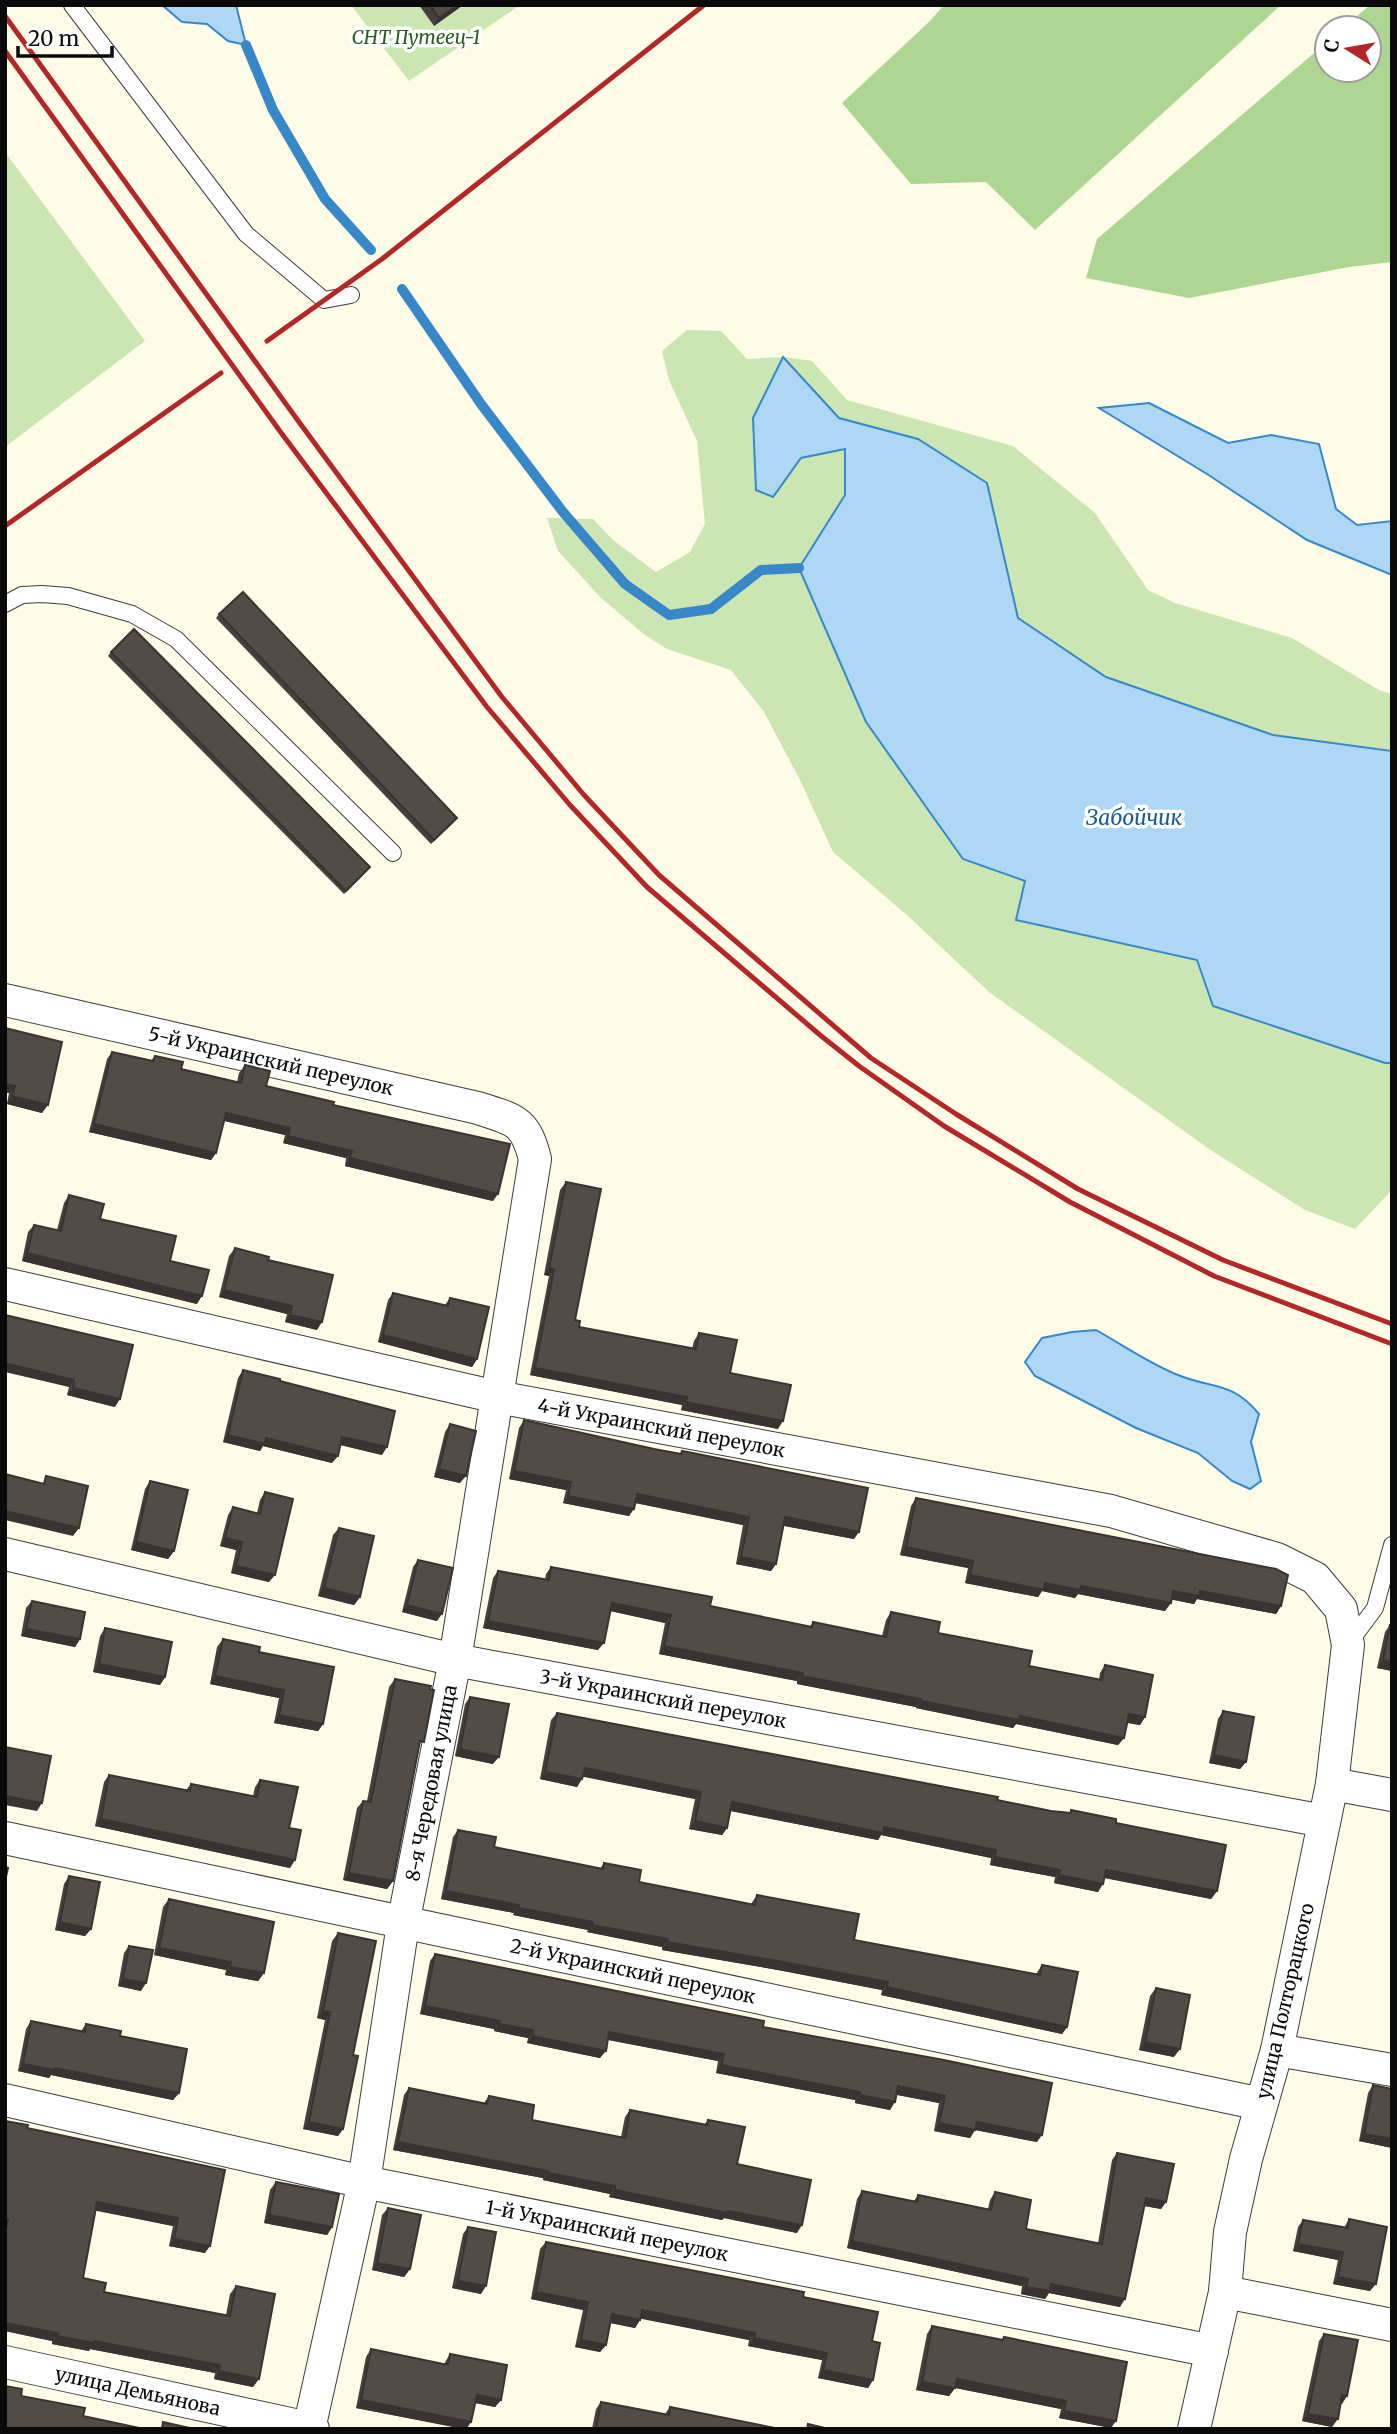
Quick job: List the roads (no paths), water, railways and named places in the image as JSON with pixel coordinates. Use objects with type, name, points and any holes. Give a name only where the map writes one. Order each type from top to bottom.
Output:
[{"type":"street","name":"5-й Украинский переулок","points":[[5,1000],[478,1108],[511,1119],[529,1136]]},
{"type":"street","name":"8-я Чередовая улица","points":[[311,2429],[364,2182],[403,1924],[455,1660],[535,1159],[529,1136]]},
{"type":"street","name":"4-й Украинский переулок","points":[[5,1284],[497,1397],[1111,1511],[1278,1559],[1315,1578]]},
{"type":"street","name":"3-й Украинский переулок","points":[[5,1554],[455,1660],[1324,1821]]},
{"type":"street","name":"улица Полторацкого","points":[[1195,2429],[1225,2292],[1230,2232],[1246,2159],[1277,2050],[1332,1784],[1348,1645],[1340,1609],[1315,1578]]},
{"type":"street","points":[[1332,1784],[1392,1795]]},
{"type":"street","name":"2-й Украинский переулок","points":[[5,1838],[1261,2104]]},
{"type":"street","points":[[1277,2050],[1392,2070]]},
{"type":"street","name":"1-й Украинский переулок","points":[[5,2100],[364,2182],[1212,2351]]},
{"type":"street","points":[[1225,2292],[1392,2325]]},
{"type":"street","name":"улица Демьянова","points":[[5,2362],[311,2429]]},
{"type":"lane","points":[[72,5],[246,234],[324,300],[351,295]]},
{"type":"lane","points":[[5,604],[22,595],[68,596],[132,614],[176,639],[393,853]]},
{"type":"lane","points":[[1348,1645],[1375,1608],[1392,1545]]},
{"type":"water","points":[[162,5],[236,5],[246,45],[228,41],[207,24],[182,22]]},
{"type":"water","name":"Забойчик","points":[[783,357],[839,418],[918,439],[987,483],[1018,618],[1106,677],[1273,735],[1392,751],[1392,1063],[1385,1063],[1213,1006],[1197,960],[1016,920],[1025,881],[963,859],[866,722],[799,568],[845,495],[845,449],[801,458],[773,497],[756,490],[753,418]]},
{"type":"water","points":[[1149,403],[1228,443],[1271,435],[1319,444],[1336,509],[1357,525],[1392,521],[1392,575],[1307,540],[1207,474],[1099,408]]},
{"type":"water","points":[[1096,1330],[1168,1371],[1221,1387],[1249,1403],[1259,1414],[1251,1442],[1261,1481],[1250,1489],[1232,1481],[1198,1453],[1136,1428],[1035,1376],[1025,1362],[1042,1338]]},
{"type":"waterway","points":[[246,45],[273,110],[325,199],[371,250]]},
{"type":"waterway","points":[[402,289],[481,404],[563,512],[625,584],[669,615],[711,609],[761,570],[799,568]]},
{"type":"railway","points":[[267,341],[382,259],[704,5]]},
{"type":"railway","points":[[5,16],[502,697],[584,795],[659,875],[871,1058],[1078,1189],[1223,1260],[1392,1324]]},
{"type":"railway","points":[[5,51],[282,434],[487,707],[570,805],[647,887],[820,1035],[944,1126],[1070,1202],[1214,1276],[1392,1344]]},
{"type":"railway","points":[[5,526],[221,373]]},
{"type":"park label","name":"СНТ Путеец-1","points":[[416,37]]}]
